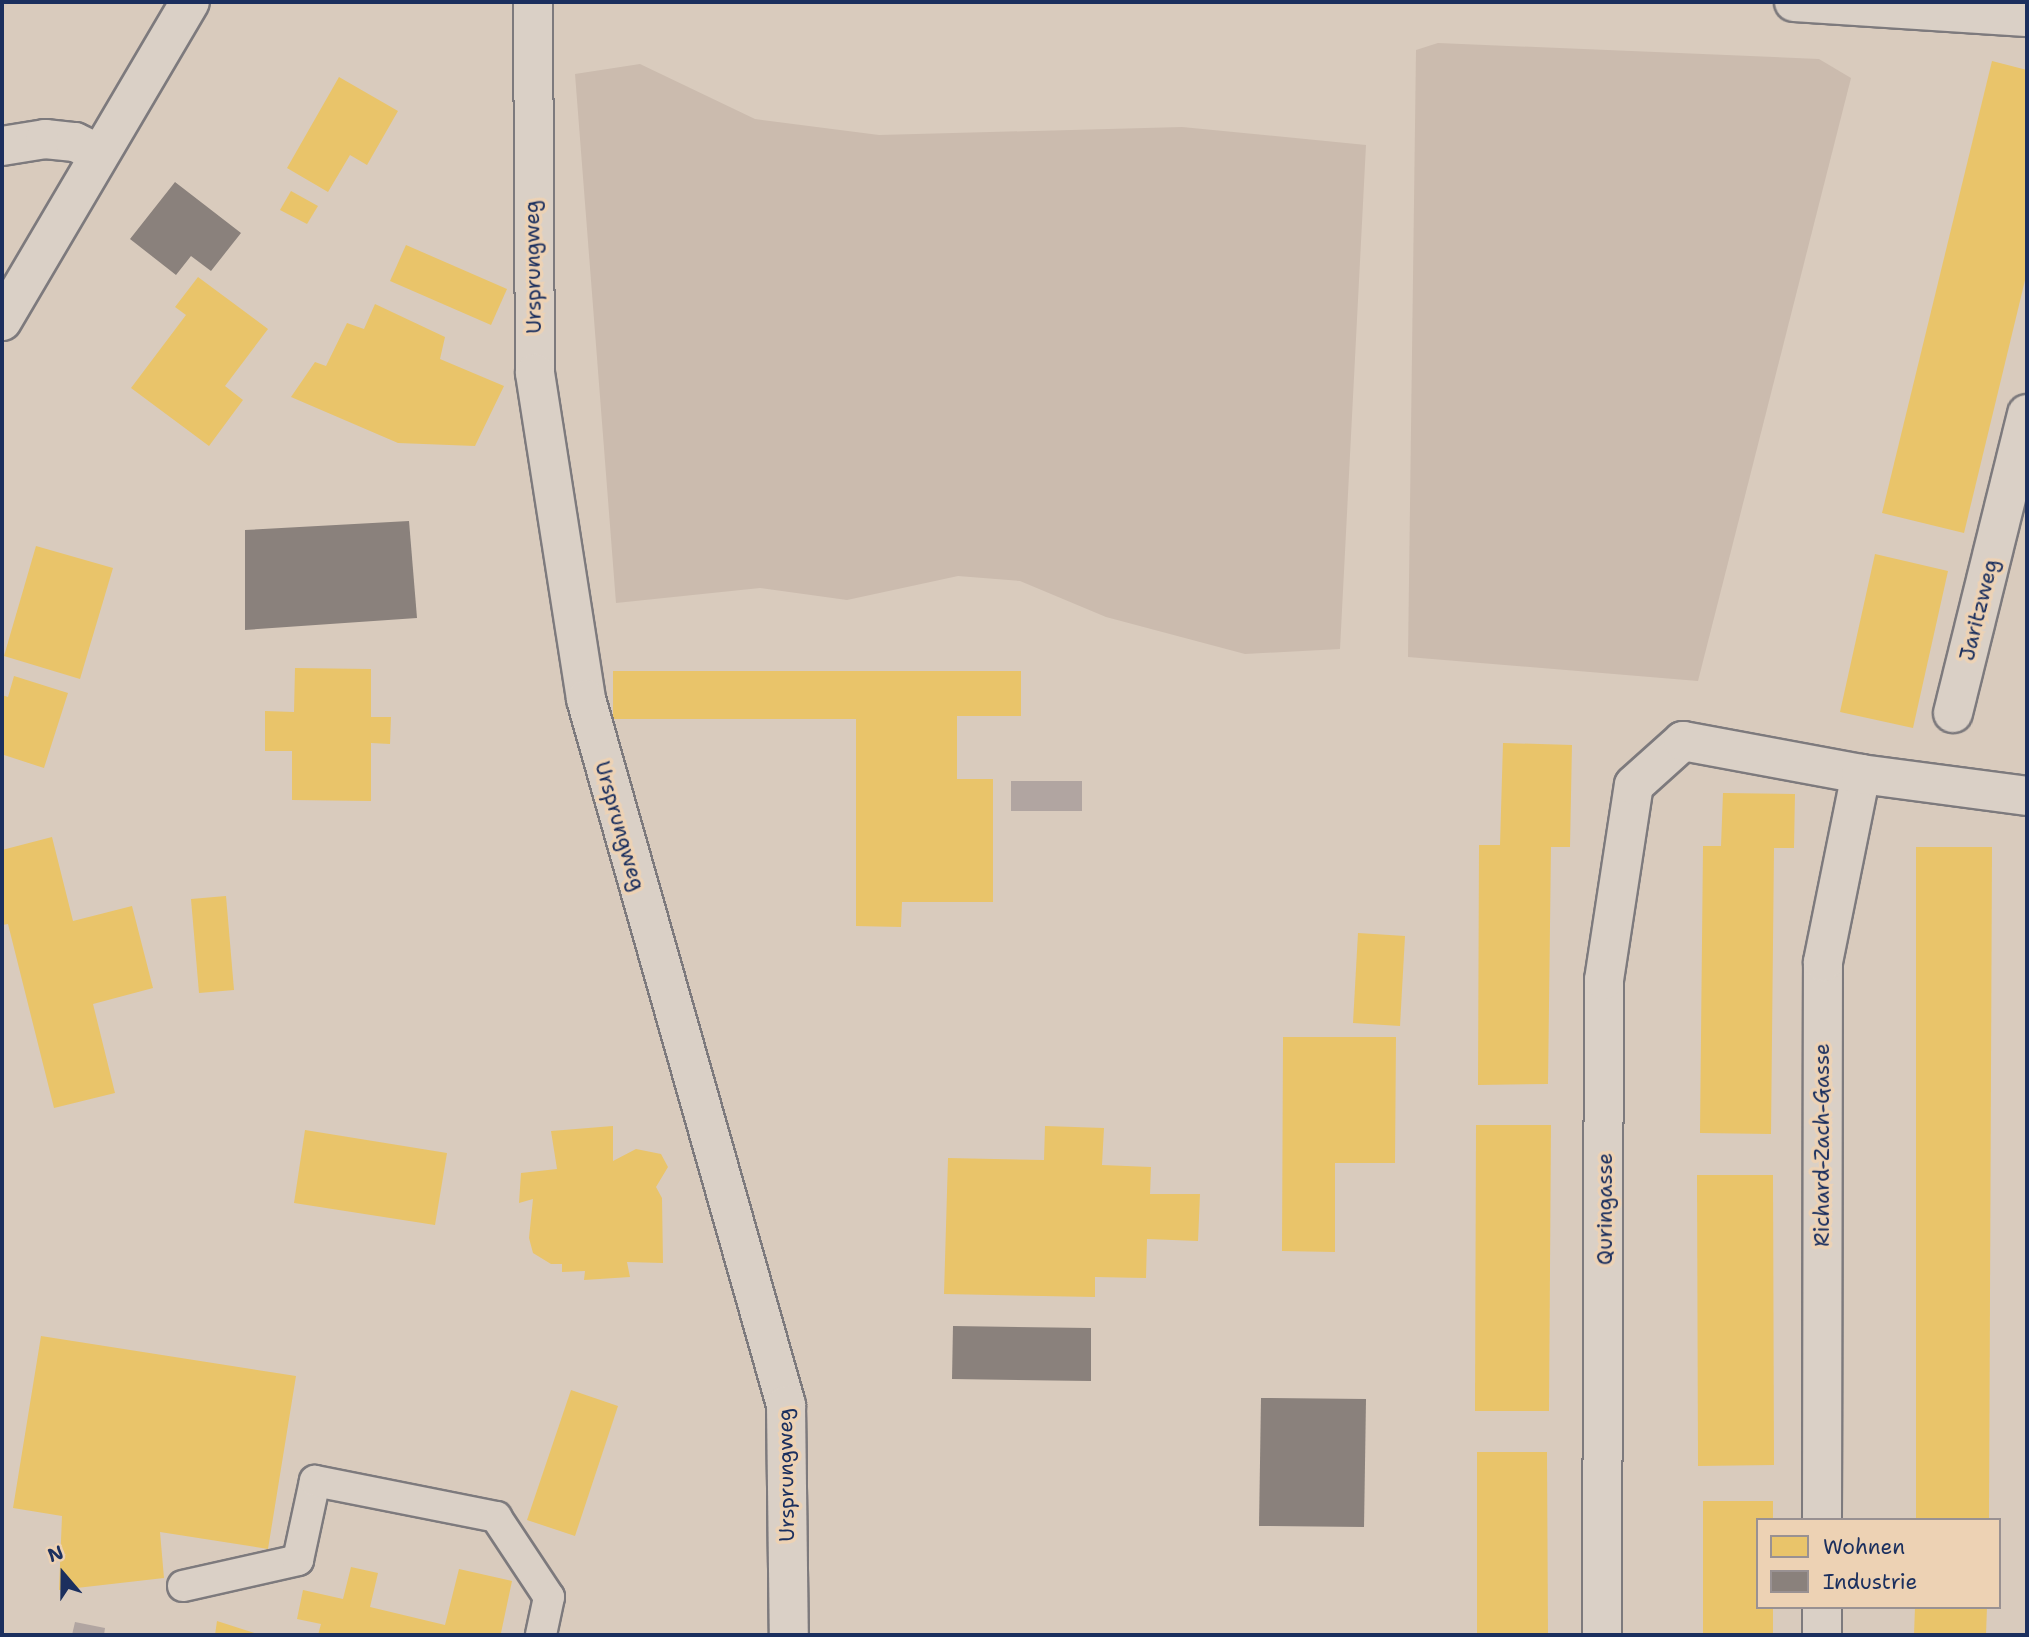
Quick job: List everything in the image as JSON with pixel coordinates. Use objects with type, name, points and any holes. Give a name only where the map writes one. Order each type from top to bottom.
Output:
[{"type":"street","points":[[2,321],[98,153],[190,2]]},
{"type":"street","points":[[1794,2],[2027,17]]},
{"type":"street","name":"Ursprungweg","points":[[533,6],[535,373],[586,699],[786,1405],[789,1635]]},
{"type":"street","points":[[2,146],[45,139],[75,142],[98,153]]},
{"type":"street","name":"Jaritzweg","points":[[1954,713],[2016,510],[2027,414]]},
{"type":"street","name":"Quringasse","points":[[1602,1635],[1604,980],[1634,785],[1683,741],[1861,774]]},
{"type":"street","points":[[1861,774],[2027,796]]},
{"type":"street","name":"Richard-Zach-Gasse","points":[[1822,1518],[1823,962],[1861,774]]},
{"type":"street","points":[[1822,1609],[1822,1635]]},
{"type":"lane","points":[[183,1586],[298,1560],[315,1481],[496,1517],[548,1597],[541,1635]]},
{"type":"shaded area","points":[[1438,43],[1819,59],[1851,78],[1698,681],[1408,657],[1416,50]]},
{"type":"shaded area","points":[[640,64],[755,119],[879,135],[1182,127],[1366,145],[1340,649],[1245,654],[1106,617],[1020,581],[958,576],[847,600],[760,588],[616,603],[575,74]]},
{"type":"shaded area","points":[[1011,781],[1082,781],[1082,811],[1011,811]]},
{"type":"shaded area","points":[[75,1622],[105,1628],[104,1635],[72,1635]]},
{"type":"building: Wohnen","points":[[1992,61],[2027,70],[2027,272],[1964,533],[1882,513]]},
{"type":"building: Wohnen","points":[[339,77],[398,111],[367,165],[350,155],[328,192],[287,168]]},
{"type":"building: Wohnen","points":[[291,191],[318,206],[307,224],[280,210]]},
{"type":"building: Wohnen","points":[[406,245],[507,289],[491,325],[390,281]]},
{"type":"building: Wohnen","points":[[198,277],[268,329],[225,386],[243,400],[209,446],[131,388],[186,315],[175,307]]},
{"type":"building: Wohnen","points":[[375,304],[445,337],[440,359],[504,386],[475,446],[398,443],[291,397],[315,362],[326,366],[347,323],[364,329]]},
{"type":"building: Wohnen","points":[[36,546],[113,568],[80,679],[4,656]]},
{"type":"building: Wohnen","points":[[1875,554],[1948,571],[1913,728],[1840,712]]},
{"type":"building: Wohnen","points":[[295,668],[371,669],[371,717],[391,717],[390,744],[371,743],[371,801],[292,800],[292,751],[265,751],[265,711],[294,712]]},
{"type":"building: Wohnen","points":[[613,671],[1021,671],[1021,716],[957,716],[957,779],[993,779],[993,902],[902,902],[901,927],[856,926],[856,719],[613,719]]},
{"type":"building: Wohnen","points":[[14,676],[68,693],[44,768],[4,755],[2,761],[2,695],[8,697]]},
{"type":"building: Wohnen","points":[[1503,743],[1572,745],[1570,847],[1551,847],[1548,1084],[1478,1085],[1479,845],[1500,845]]},
{"type":"building: Wohnen","points":[[1723,793],[1795,794],[1794,848],[1774,848],[1771,1134],[1700,1133],[1703,846],[1721,846]]},
{"type":"building: Wohnen","points":[[52,837],[73,921],[132,906],[153,988],[93,1004],[115,1093],[54,1108],[8,924],[2,925],[2,850]]},
{"type":"building: Wohnen","points":[[1916,847],[1992,847],[1989,1518],[1916,1518]]},
{"type":"building: Wohnen","points":[[226,896],[234,990],[199,993],[191,899]]},
{"type":"building: Wohnen","points":[[1358,933],[1405,936],[1400,1026],[1353,1023]]},
{"type":"building: Wohnen","points":[[1283,1037],[1396,1037],[1395,1163],[1335,1163],[1335,1252],[1282,1251]]},
{"type":"building: Wohnen","points":[[1476,1125],[1551,1125],[1549,1411],[1475,1411]]},
{"type":"building: Wohnen","points":[[613,1126],[613,1161],[636,1149],[661,1154],[668,1167],[656,1187],[662,1198],[663,1263],[627,1262],[630,1277],[584,1280],[585,1271],[562,1272],[562,1264],[551,1264],[533,1253],[529,1238],[533,1199],[519,1203],[521,1173],[557,1169],[551,1131]]},
{"type":"building: Wohnen","points":[[1045,1126],[1104,1128],[1102,1165],[1151,1167],[1150,1194],[1200,1194],[1198,1241],[1147,1239],[1146,1278],[1095,1277],[1095,1297],[944,1294],[948,1158],[1044,1160]]},
{"type":"building: Wohnen","points":[[305,1130],[447,1153],[435,1225],[294,1203]]},
{"type":"building: Wohnen","points":[[1697,1175],[1773,1175],[1774,1465],[1698,1466]]},
{"type":"building: Wohnen","points":[[41,1336],[296,1376],[268,1549],[160,1532],[164,1578],[59,1590],[62,1516],[13,1508]]},
{"type":"building: Wohnen","points":[[571,1390],[618,1406],[575,1536],[527,1520]]},
{"type":"building: Wohnen","points":[[1477,1452],[1547,1452],[1548,1635],[1477,1635]]},
{"type":"building: Wohnen","points":[[1703,1501],[1773,1501],[1773,1518],[1756,1518],[1756,1609],[1773,1609],[1773,1635],[1703,1635]]},
{"type":"building: Wohnen","points":[[351,1567],[378,1573],[370,1607],[445,1625],[459,1569],[512,1581],[501,1633],[506,1635],[318,1635],[321,1624],[297,1619],[303,1590],[343,1599]]},
{"type":"building: Wohnen","points":[[1915,1609],[1987,1609],[1986,1635],[1914,1635]]},
{"type":"building: Wohnen","points":[[217,1621],[261,1635],[215,1635]]},
{"type":"building: Industrie","points":[[175,182],[241,233],[211,271],[191,256],[176,275],[130,239]]},
{"type":"building: Industrie","points":[[409,521],[417,618],[245,630],[245,530]]},
{"type":"building: Industrie","points":[[953,1326],[1091,1328],[1091,1381],[952,1379]]},
{"type":"building: Industrie","points":[[1261,1398],[1366,1399],[1364,1527],[1259,1526]]}]
